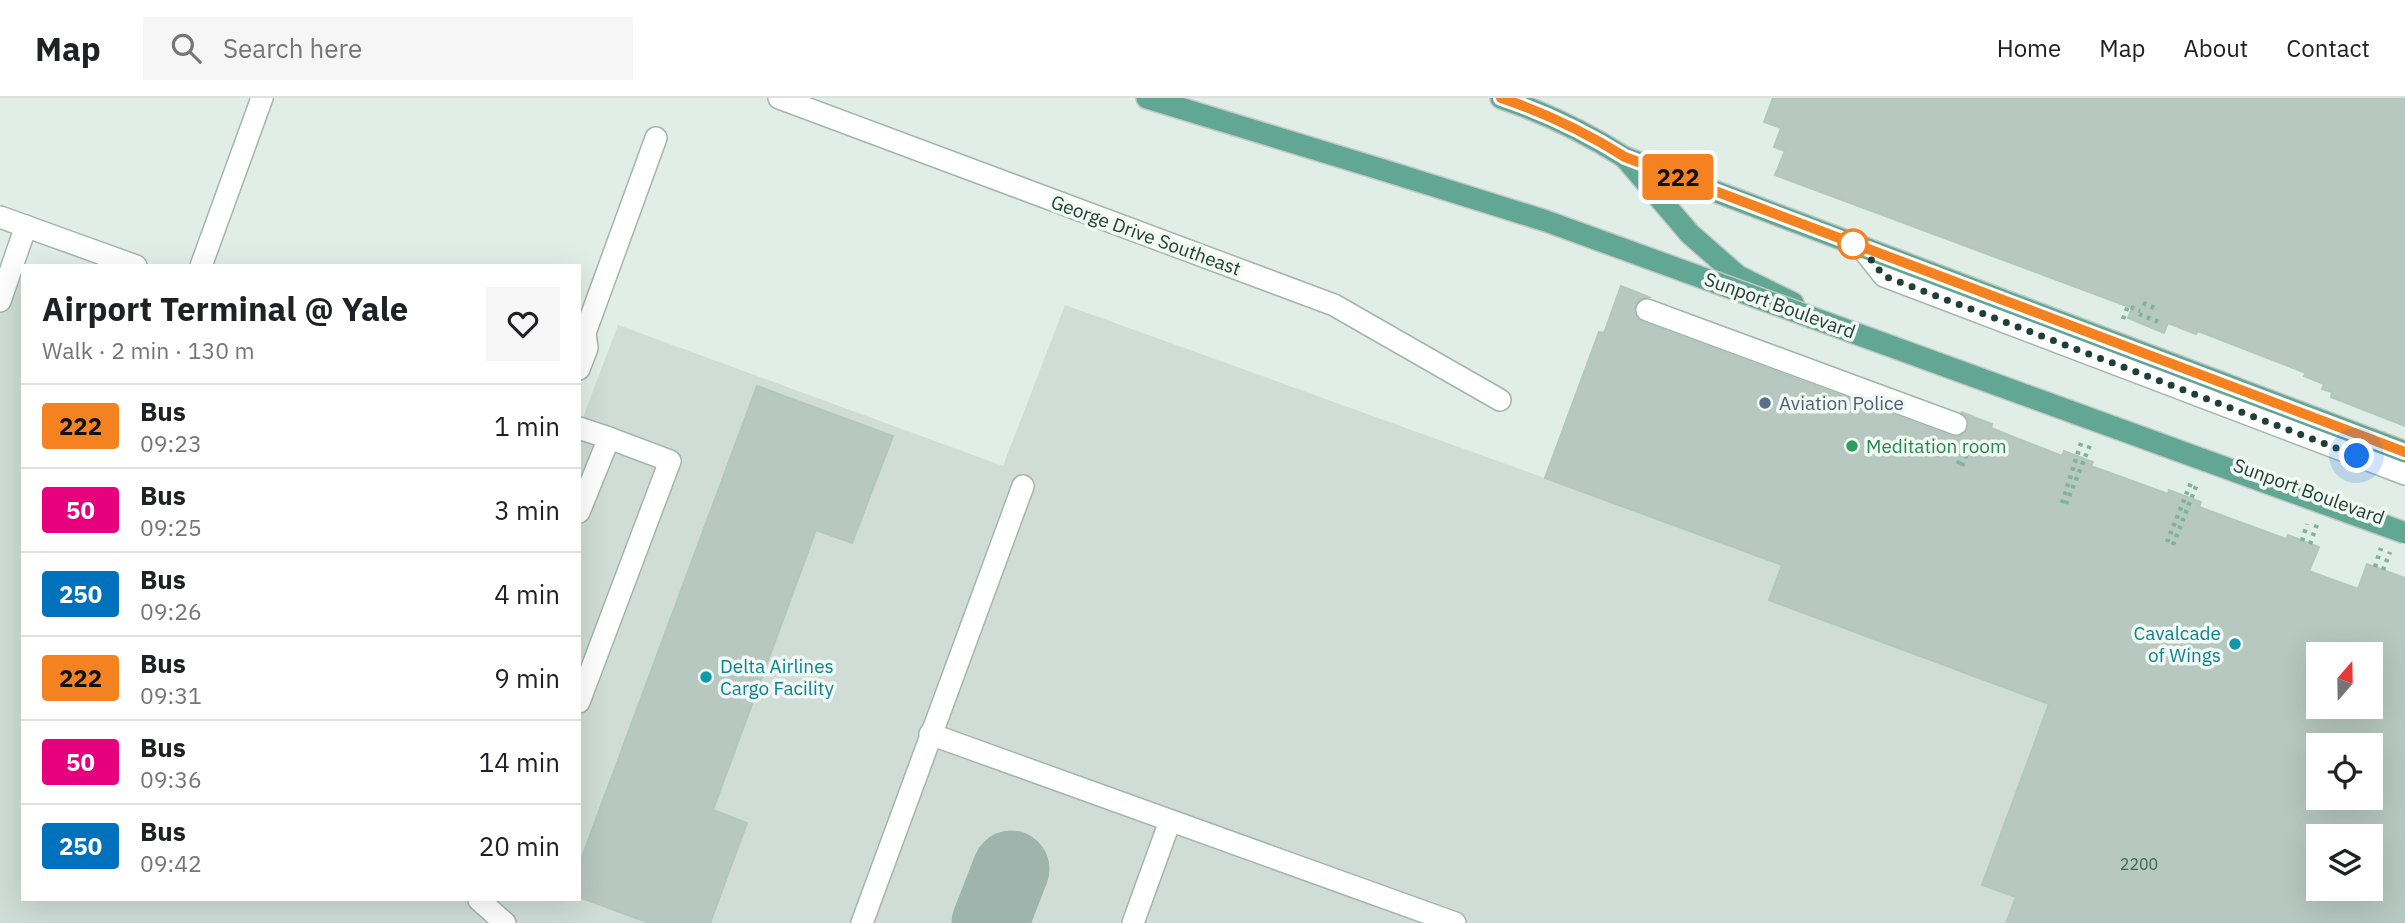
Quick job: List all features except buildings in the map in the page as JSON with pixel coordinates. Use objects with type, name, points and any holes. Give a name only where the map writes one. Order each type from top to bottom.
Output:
[{"type":"main road","name":"Sunport Boulevard","points":[[1147,98],[1546,221],[2405,533]]},
{"type":"main road","name":"Sunport Boulevard","points":[[1501,98],[1540,111],[1625,157],[2405,452]]},
{"type":"main road","name":"Sunport Boulevard","points":[[1625,157],[1690,234],[1738,276],[1796,304],[2405,526]]},
{"type":"street","points":[[202,264],[262,98]]},
{"type":"street","name":"George Drive Southeast","points":[[779,98],[1334,305],[1500,400]]},
{"type":"street","points":[[581,364],[587,348],[582,334],[656,138]]},
{"type":"street","points":[[0,217],[130,264]]},
{"type":"street","points":[[0,301],[26,226]]},
{"type":"street","points":[[1861,247],[1884,276],[2405,474]]},
{"type":"street","points":[[1647,310],[1956,424]]},
{"type":"street","points":[[581,429],[670,461],[581,697]]},
{"type":"street","points":[[581,507],[609,438]]},
{"type":"street","points":[[862,923],[1023,486]]},
{"type":"street","points":[[930,734],[1455,923]]},
{"type":"street","points":[[1133,923],[1170,821]]},
{"type":"street","points":[[480,901],[505,923]]},
{"type":"path","points":[[2143,303],[2157,309]]},
{"type":"path","points":[[2139,314],[2161,323]]},
{"type":"path","points":[[2067,504],[2099,421]]},
{"type":"path","points":[[2173,545],[2206,460]]},
{"type":"shaded area","points":[[0,271],[21,279],[21,901],[581,901],[581,423],[618,325],[1003,466],[1065,305],[1545,478],[1599,332],[1660,354],[1952,437],[1961,412],[1992,424],[1982,450],[2054,477],[2064,451],[2093,462],[2083,488],[2160,516],[2169,490],[2201,502],[2191,529],[2278,559],[2288,535],[2319,547],[2310,571],[2358,589],[2367,564],[2400,576],[2405,923],[0,923]]},
{"type":"taxiway","points":[[990,923],[1011,869]]},
{"type":"bus line","name":"222","points":[[1501,98],[1540,111],[1625,157],[2405,452]]},
{"type":"place","name":"Aviation Police","points":[[1765,403]]},
{"type":"place","name":"Meditation room","points":[[1852,446]]},
{"type":"place","name":"Cavalcade of Wings","points":[[2235,644]]},
{"type":"place","name":"Delta Airlines Cargo Facility","points":[[706,677]]},
{"type":"route","points":[[1853,244],[1861,247],[1884,276],[2357,456]]}]
